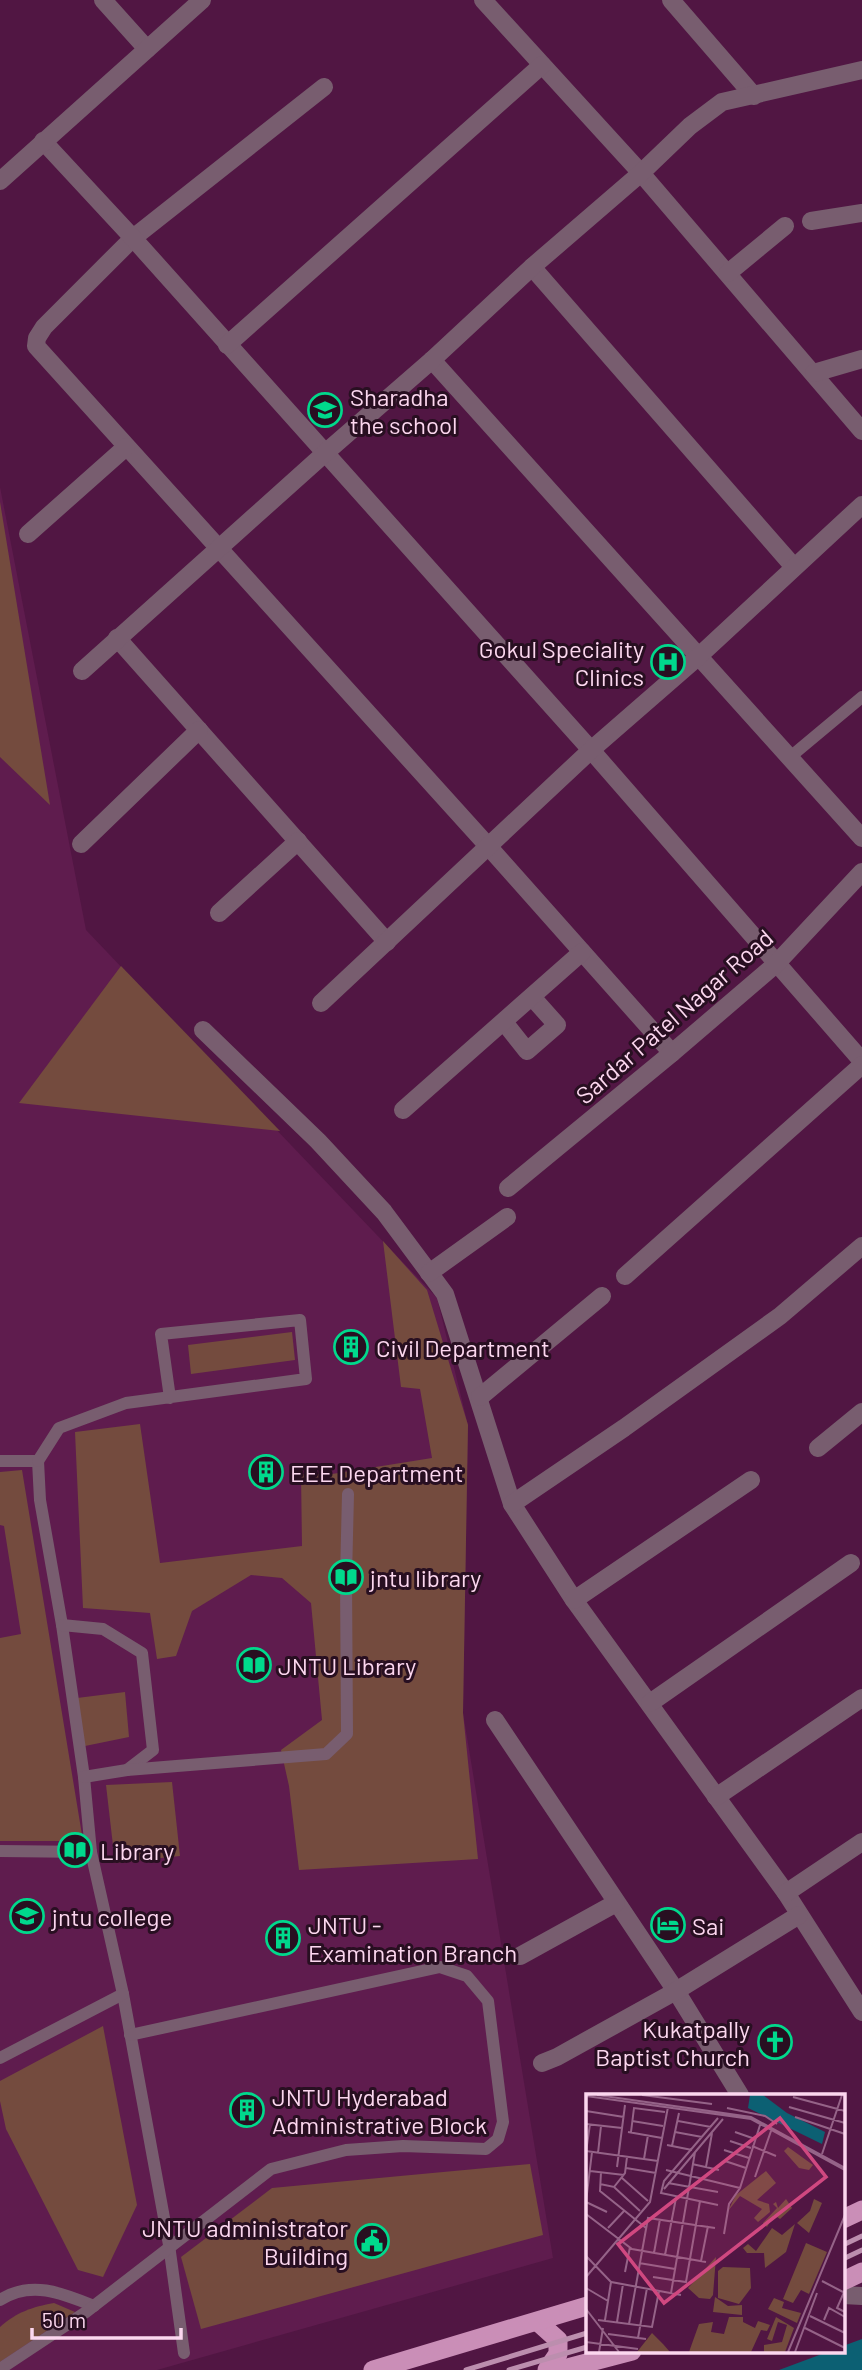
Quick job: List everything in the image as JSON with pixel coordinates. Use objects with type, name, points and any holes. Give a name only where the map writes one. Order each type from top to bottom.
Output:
[{"type":"highway","points":[[844,2219],[862,2210]]},
{"type":"highway","points":[[844,2281],[862,2272]]},
{"type":"highway","points":[[373,2370],[586,2306]]},
{"type":"highway","points":[[538,2322],[558,2340],[558,2354],[547,2370]]},
{"type":"highway","points":[[560,2370],[618,2353]]},
{"type":"street","points":[[103,0],[147,49]]},
{"type":"street","points":[[0,181],[202,0]]},
{"type":"street","points":[[483,0],[641,173],[862,431]]},
{"type":"street","points":[[671,0],[754,96]]},
{"type":"street","points":[[227,345],[541,65]]},
{"type":"street","points":[[82,671],[432,360],[531,267],[641,173],[690,126],[722,102],[862,70]]},
{"type":"street","points":[[324,87],[133,238],[44,327],[37,338],[36,346],[672,1053]]},
{"type":"street","points":[[43,141],[591,750],[862,1063],[625,1276]]},
{"type":"street","points":[[811,221],[862,213]]},
{"type":"street","points":[[728,273],[785,226]]},
{"type":"street","points":[[531,267],[794,567]]},
{"type":"street","points":[[814,373],[862,359]]},
{"type":"street","points":[[432,360],[862,838]]},
{"type":"street","points":[[28,534],[126,447]]},
{"type":"street","points":[[321,1003],[591,750],[699,656],[862,505]]},
{"type":"street","points":[[117,638],[387,942]]},
{"type":"street","points":[[81,844],[199,730]]},
{"type":"street","points":[[219,913],[298,841]]},
{"type":"street","name":"Sardar Patel Nagar Road","points":[[508,1188],[776,964],[862,872]]},
{"type":"street","points":[[403,1110],[582,953]]},
{"type":"street","points":[[504,1022],[527,1051],[556,1025],[532,997]]},
{"type":"street","points":[[203,1030],[318,1141],[384,1212],[445,1294],[512,1504],[574,1600],[786,1893],[799,1915],[855,1983],[862,2012]]},
{"type":"street","points":[[429,1273],[508,1217]]},
{"type":"street","points":[[512,1504],[624,1428],[780,1316],[862,1246]]},
{"type":"street","points":[[480,1397],[602,1296]]},
{"type":"street","points":[[818,1448],[862,1412]]},
{"type":"street","points":[[574,1600],[751,1480]]},
{"type":"street","points":[[650,1703],[851,1563]]},
{"type":"street","points":[[716,1797],[862,1698]]},
{"type":"street","points":[[495,1720],[676,1991],[739,2094]]},
{"type":"street","points":[[786,1893],[862,1842]]},
{"type":"street","points":[[520,1956],[615,1903]]},
{"type":"street","points":[[542,2063],[676,1991],[799,1915]]},
{"type":"street","points":[[844,2295],[862,2296]]},
{"type":"lane","points":[[789,758],[862,697]]},
{"type":"lane","points":[[170,1398],[161,1334],[300,1320],[306,1379],[170,1398],[126,1403],[58,1428],[38,1461],[40,1500],[62,1625],[91,1852],[123,1994],[169,2245],[184,2353]]},
{"type":"lane","points":[[0,1461],[38,1461]]},
{"type":"lane","points":[[83,1777],[127,1770],[326,1754],[340,1743],[347,1734],[348,1494]]},
{"type":"lane","points":[[62,1625],[103,1629],[142,1653],[153,1750],[127,1770]]},
{"type":"lane","points":[[0,1851],[91,1852]]},
{"type":"lane","points":[[0,2369],[94,2306],[169,2245],[271,2169],[346,2150],[403,2146],[485,2149],[498,2138],[503,2122],[488,2001],[467,1976],[440,1967],[130,2035]]},
{"type":"lane","points":[[0,2058],[123,1994]]},
{"type":"lane","points":[[0,2300],[12,2292],[36,2288],[61,2293],[94,2306]]},
{"type":"shaded area","points":[[0,487],[86,930],[437,1298],[468,1425],[463,1713],[553,2258],[157,2370],[0,2370]]},
{"type":"shaded area","points":[[0,502],[50,805],[0,757]]},
{"type":"shaded area","points":[[121,966],[280,1131],[19,1103]]},
{"type":"shaded area","points":[[383,1241],[427,1290],[468,1425],[463,1713],[478,1859],[299,1870],[289,1786],[281,1750],[322,1720],[311,1603],[282,1578],[251,1575],[192,1611],[176,1656],[157,1659],[150,1613],[83,1608],[75,1432],[140,1424],[160,1563],[302,1546],[301,1474],[332,1474],[432,1458],[420,1389],[401,1387]]},
{"type":"shaded area","points":[[292,1332],[295,1360],[191,1374],[188,1345]]},
{"type":"shaded area","points":[[22,1470],[83,1841],[0,1841],[0,1638],[21,1634],[4,1526],[0,1525],[0,1472]]},
{"type":"shaded area","points":[[125,1692],[129,1737],[85,1746],[69,1699]]},
{"type":"shaded area","points":[[172,1782],[180,1856],[115,1863],[106,1785]]},
{"type":"shaded area","points":[[103,2026],[137,2205],[103,2277],[78,2270],[6,2129],[0,2101],[0,2081]]},
{"type":"shaded area","points":[[530,2164],[543,2235],[201,2329],[181,2257],[272,2188]]},
{"type":"shaded area","points":[[54,2303],[75,2312],[0,2362],[0,2327],[25,2311]]},
{"type":"water","points":[[862,2339],[862,2370],[779,2370],[827,2352],[844,2352],[844,2346]]},
{"type":"railway","points":[[844,2245],[862,2236]]},
{"type":"railway","points":[[844,2259],[862,2250]]},
{"type":"railway","points":[[466,2370],[586,2333]]},
{"type":"railway","points":[[509,2370],[586,2347]]},
{"type":"place","name":"Sharadha the school","points":[[325,410]]},
{"type":"place","name":"Gokul Speciality Clinics","points":[[668,662]]},
{"type":"place","name":"Civil Department","points":[[351,1347]]},
{"type":"place","name":"EEE Department","points":[[266,1472]]},
{"type":"place","name":"jntu library","points":[[346,1577]]},
{"type":"place","name":"JNTU Library","points":[[254,1665]]},
{"type":"place","name":"Library","points":[[75,1850]]},
{"type":"place","name":"jntu college","points":[[27,1916]]},
{"type":"place","name":"Sai","points":[[668,1925]]},
{"type":"place","name":"JNTU - Examination Branch","points":[[283,1938]]},
{"type":"place","name":"Kukatpally Baptist Church","points":[[775,2042]]},
{"type":"place","name":"JNTU Hyderabad Administrative Block","points":[[247,2110]]},
{"type":"place","name":"JNTU administrator Building","points":[[372,2241]]}]
